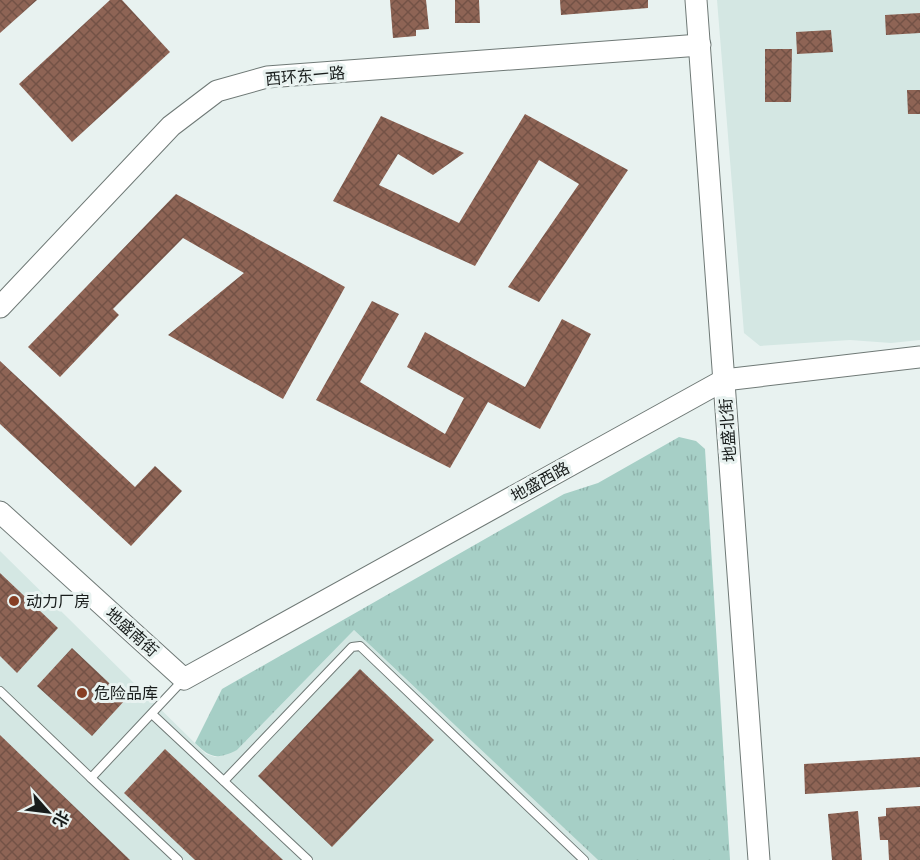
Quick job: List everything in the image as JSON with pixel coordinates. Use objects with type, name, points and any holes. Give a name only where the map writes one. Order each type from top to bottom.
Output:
[{"type":"street","name":"地盛北街","points":[[696,0],[759,860]]},
{"type":"street","name":"西环东一路","points":[[0,308],[171,126],[217,91],[267,77],[700,45]]},
{"type":"street","name":"地盛西路","points":[[184,679],[724,380],[920,357]]},
{"type":"street","name":"地盛南街","points":[[0,512],[184,679]]},
{"type":"lane","points":[[224,781],[352,647],[360,646],[584,860]]},
{"type":"lane","points":[[91,778],[184,679]]},
{"type":"lane","points":[[0,691],[178,860]]},
{"type":"lane","points":[[152,714],[308,860]]},
{"type":"shaded area","points":[[717,0],[920,0],[920,340],[891,343],[850,340],[760,346],[744,333]]},
{"type":"shaded area","points":[[0,551],[206,754],[215,757],[237,750],[354,630],[598,860],[0,860]]},
{"type":"green space","points":[[679,437],[696,441],[705,449],[730,860],[598,860],[354,630],[237,750],[214,756],[195,743],[222,689],[564,494],[598,483]]},
{"type":"building","points":[[0,0],[37,0],[0,33]]},
{"type":"building","points":[[110,0],[122,0],[170,52],[72,142],[19,84]]},
{"type":"building","points":[[390,0],[426,0],[429,29],[416,30],[416,36],[393,38]]},
{"type":"building","points":[[455,0],[479,0],[480,23],[455,23]]},
{"type":"building","points":[[560,0],[648,0],[648,8],[561,15]]},
{"type":"building","points":[[920,13],[920,33],[886,35],[885,15]]},
{"type":"building","points":[[831,30],[833,52],[797,54],[796,32]]},
{"type":"building","points":[[765,49],[792,49],[791,102],[765,102]]},
{"type":"building","points":[[907,90],[920,90],[920,114],[908,114]]},
{"type":"building","points":[[525,114],[628,170],[539,302],[508,287],[579,184],[539,160],[475,266],[333,201],[381,116],[464,153],[433,175],[398,154],[379,185],[459,223]]},
{"type":"building","points":[[176,194],[345,287],[283,399],[168,335],[244,273],[183,238],[113,309],[119,315],[60,377],[28,347]]},
{"type":"building","points":[[372,301],[399,314],[360,382],[445,434],[464,398],[407,367],[425,332],[525,387],[562,319],[591,334],[540,429],[488,402],[450,468],[316,400]]},
{"type":"building","points":[[0,361],[135,487],[155,466],[182,491],[131,546],[0,424]]},
{"type":"building","name":"动力厂房","points":[[0,573],[58,628],[17,673],[0,656]]},
{"type":"building","name":"危险品库","points":[[72,648],[126,699],[92,736],[37,686]]},
{"type":"building","points":[[360,669],[434,740],[332,847],[258,776]]},
{"type":"building","points":[[0,735],[130,860],[0,860]]},
{"type":"building","points":[[165,749],[283,860],[195,860],[124,793]]},
{"type":"building","points":[[920,757],[920,787],[805,794],[804,764]]},
{"type":"building","points":[[920,806],[920,860],[889,860],[888,840],[880,840],[878,817],[886,816],[886,808]]},
{"type":"building","points":[[858,811],[862,860],[832,860],[828,814]]},
{"type":"place","name":"动力厂房","points":[[14,601]]},
{"type":"place","name":"危险品库","points":[[82,693]]}]
